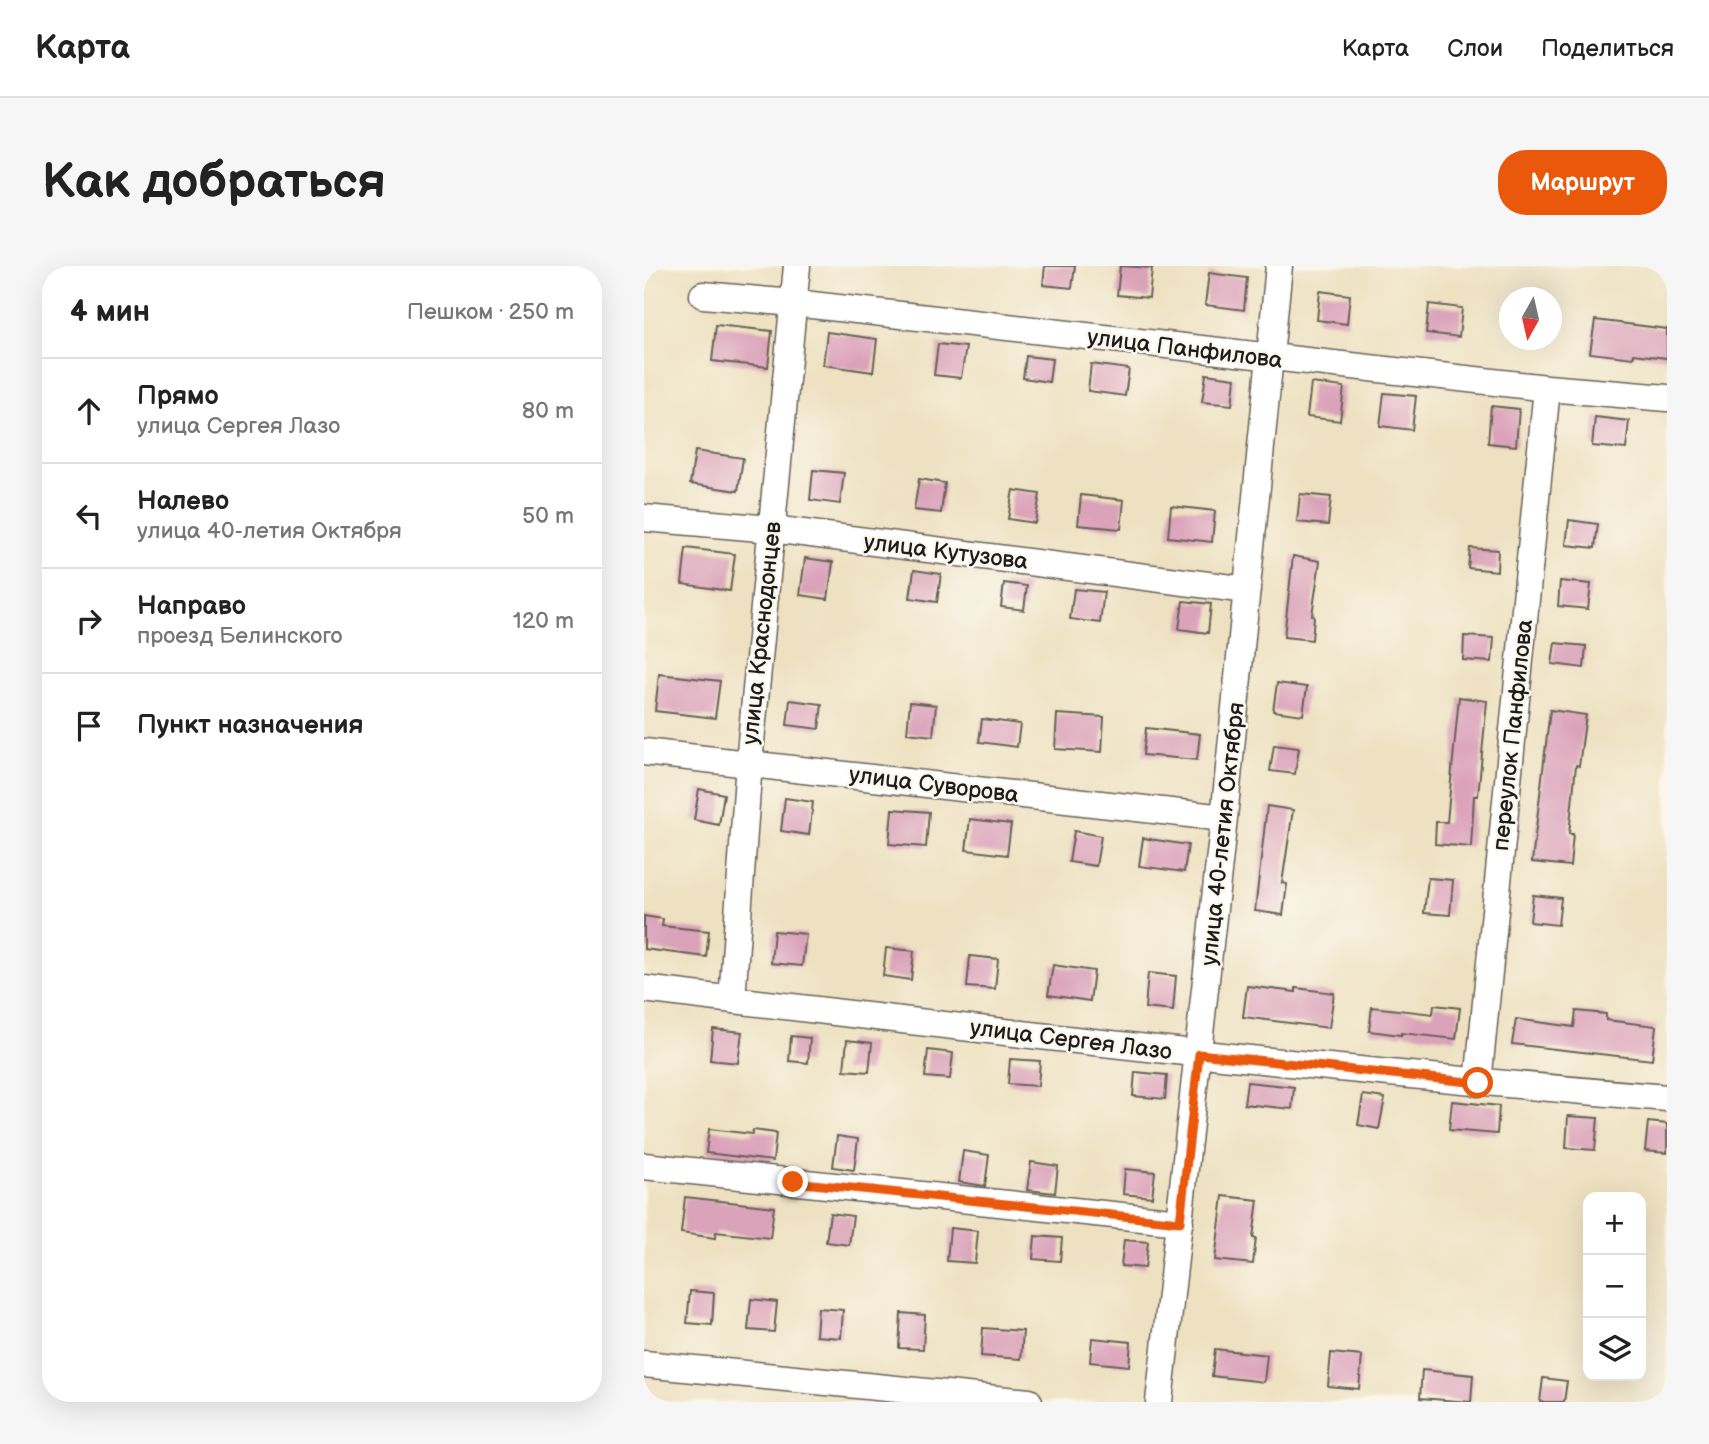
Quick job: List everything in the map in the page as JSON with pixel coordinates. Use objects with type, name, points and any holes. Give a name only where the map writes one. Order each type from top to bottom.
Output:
[{"type":"street","name":"улица Краснодонцев","points":[[732,1000],[749,762],[797,266]]},
{"type":"street","name":"улица 40-летия Октября","points":[[1159,1402],[1224,818],[1279,266]]},
{"type":"street","name":"улица Панфилова","points":[[703,295],[1547,388],[1667,398]]},
{"type":"street","name":"переулок Панфилова","points":[[1478,1083],[1547,388]]},
{"type":"street","name":"улица Кутузова","points":[[644,518],[772,529],[1247,590]]},
{"type":"street","name":"улица Суворова","points":[[644,752],[1224,818]]},
{"type":"street","name":"улица Сергея Лазо","points":[[644,989],[1199,1054],[1478,1083],[1667,1098]]},
{"type":"street","points":[[644,1166],[1180,1222]]},
{"type":"street","points":[[644,1364],[784,1390],[1029,1402]]},
{"type":"building","points":[[1045,266],[1075,266],[1072,288],[1043,285]]},
{"type":"building","points":[[1120,266],[1152,268],[1149,298],[1117,295]]},
{"type":"building","points":[[1209,273],[1247,278],[1244,310],[1205,305]]},
{"type":"building","points":[[1320,291],[1350,295],[1347,324],[1317,320]]},
{"type":"building","points":[[1429,304],[1462,308],[1459,337],[1426,333]]},
{"type":"building","points":[[1595,320],[1667,329],[1667,358],[1634,354],[1633,358],[1590,353]]},
{"type":"building","points":[[716,325],[772,331],[768,367],[712,361]]},
{"type":"building","points":[[827,332],[877,339],[873,372],[823,365]]},
{"type":"building","points":[[938,344],[966,347],[961,378],[934,375]]},
{"type":"building","points":[[1026,356],[1052,359],[1049,382],[1023,378]]},
{"type":"building","points":[[1091,364],[1129,369],[1125,396],[1088,391]]},
{"type":"building","points":[[1206,374],[1235,378],[1232,405],[1202,402]]},
{"type":"building","points":[[1311,383],[1344,387],[1340,421],[1307,417]]},
{"type":"building","points":[[1384,393],[1416,396],[1412,430],[1380,426]]},
{"type":"building","points":[[1491,406],[1519,409],[1516,446],[1488,443]]},
{"type":"building","points":[[1595,417],[1629,421],[1626,449],[1592,446]]},
{"type":"building","points":[[695,451],[743,458],[738,491],[690,484]]},
{"type":"building","points":[[813,470],[844,473],[840,504],[810,500]]},
{"type":"building","points":[[919,479],[945,483],[941,513],[914,510]]},
{"type":"building","points":[[1013,490],[1040,494],[1035,523],[1008,519]]},
{"type":"building","points":[[1300,494],[1331,497],[1328,525],[1297,522]]},
{"type":"building","points":[[1081,495],[1124,500],[1121,529],[1078,525]]},
{"type":"building","points":[[1171,506],[1215,511],[1212,542],[1168,537]]},
{"type":"building","points":[[1569,520],[1598,524],[1595,548],[1566,545]]},
{"type":"building","points":[[686,548],[735,554],[730,591],[682,584]]},
{"type":"building","points":[[1470,548],[1498,550],[1497,571],[1468,568]]},
{"type":"building","points":[[1293,556],[1320,561],[1312,615],[1312,640],[1284,637]]},
{"type":"building","points":[[805,558],[833,562],[828,599],[800,595]]},
{"type":"building","points":[[914,570],[941,574],[937,602],[910,598]]},
{"type":"building","points":[[1560,581],[1591,584],[1588,609],[1558,606]]},
{"type":"building","points":[[1004,583],[1027,586],[1024,610],[1001,607]]},
{"type":"building","points":[[1074,589],[1104,592],[1100,623],[1070,619]]},
{"type":"building","points":[[1183,601],[1211,604],[1208,633],[1179,629]]},
{"type":"building","points":[[1464,636],[1494,638],[1492,662],[1463,660]]},
{"type":"building","points":[[1555,643],[1586,646],[1584,668],[1552,664]]},
{"type":"building","points":[[659,674],[720,681],[715,718],[655,711]]},
{"type":"building","points":[[1277,683],[1307,687],[1303,715],[1273,711]]},
{"type":"building","points":[[1459,697],[1487,701],[1478,796],[1474,796],[1471,847],[1435,844],[1436,822],[1447,822]]},
{"type":"building","points":[[790,700],[822,704],[819,729],[787,725]]},
{"type":"building","points":[[910,702],[936,705],[933,736],[907,733]]},
{"type":"building","points":[[1550,710],[1586,715],[1579,766],[1576,765],[1569,834],[1573,834],[1570,866],[1532,862]]},
{"type":"building","points":[[1057,714],[1104,717],[1102,752],[1055,749]]},
{"type":"building","points":[[982,719],[1020,724],[1017,747],[979,742]]},
{"type":"building","points":[[1146,728],[1200,734],[1197,760],[1143,755]]},
{"type":"building","points":[[1274,745],[1299,748],[1295,774],[1270,771]]},
{"type":"building","points":[[699,789],[724,794],[719,825],[694,820]]},
{"type":"building","points":[[785,798],[813,802],[809,835],[781,831]]},
{"type":"building","points":[[1267,806],[1293,810],[1282,883],[1287,884],[1283,915],[1255,911]]},
{"type":"building","points":[[892,809],[929,812],[926,847],[889,844]]},
{"type":"building","points":[[970,819],[1011,824],[1007,855],[966,850]]},
{"type":"building","points":[[1074,831],[1101,836],[1096,866],[1069,862]]},
{"type":"building","points":[[1143,838],[1188,845],[1184,872],[1139,866]]},
{"type":"building","points":[[1428,878],[1453,880],[1450,915],[1424,913]]},
{"type":"building","points":[[1533,895],[1561,898],[1558,925],[1530,922]]},
{"type":"building","points":[[644,916],[663,919],[662,926],[709,931],[706,957],[644,949]]},
{"type":"building","points":[[774,931],[806,934],[802,966],[771,963]]},
{"type":"building","points":[[886,948],[914,951],[911,980],[883,976]]},
{"type":"building","points":[[970,956],[998,959],[995,989],[967,987]]},
{"type":"building","points":[[1053,965],[1094,971],[1090,1001],[1048,995]]},
{"type":"building","points":[[1148,973],[1176,976],[1173,1011],[1145,1008]]},
{"type":"building","points":[[1247,986],[1334,993],[1329,1028],[1243,1017]]},
{"type":"building","points":[[1434,1005],[1460,1008],[1456,1039],[1369,1031],[1372,1007],[1433,1014]]},
{"type":"building","points":[[1576,1011],[1606,1014],[1606,1020],[1656,1026],[1652,1060],[1512,1044],[1516,1019],[1574,1027]]},
{"type":"building","points":[[713,1029],[742,1032],[738,1063],[710,1060]]},
{"type":"building","points":[[791,1036],[810,1038],[808,1063],[789,1061]]},
{"type":"building","points":[[847,1040],[872,1043],[869,1072],[844,1070]]},
{"type":"building","points":[[928,1050],[953,1053],[950,1079],[925,1077]]},
{"type":"building","points":[[1010,1059],[1040,1061],[1038,1086],[1008,1084]]},
{"type":"building","points":[[1135,1072],[1167,1075],[1165,1099],[1133,1096]]},
{"type":"building","points":[[1247,1082],[1294,1087],[1292,1109],[1244,1104]]},
{"type":"building","points":[[1363,1095],[1385,1098],[1379,1129],[1358,1125]]},
{"type":"building","points":[[1452,1101],[1499,1106],[1497,1134],[1449,1130]]},
{"type":"building","points":[[1568,1116],[1598,1118],[1595,1150],[1566,1148]]},
{"type":"building","points":[[1648,1122],[1667,1124],[1667,1153],[1645,1151]]},
{"type":"building","points":[[709,1129],[752,1134],[753,1130],[776,1133],[773,1161],[706,1153]]},
{"type":"building","points":[[837,1136],[858,1139],[854,1170],[833,1167]]},
{"type":"building","points":[[963,1151],[989,1155],[985,1186],[959,1182]]},
{"type":"building","points":[[1031,1162],[1058,1166],[1055,1193],[1027,1190]]},
{"type":"building","points":[[1125,1169],[1155,1172],[1152,1197],[1123,1194]]},
{"type":"building","points":[[1223,1196],[1258,1200],[1253,1264],[1215,1260]]},
{"type":"building","points":[[685,1197],[774,1207],[770,1238],[716,1232],[715,1238],[681,1233]]},
{"type":"building","points":[[830,1213],[853,1216],[849,1245],[826,1242]]},
{"type":"building","points":[[950,1228],[978,1231],[975,1263],[947,1261]]},
{"type":"building","points":[[1035,1236],[1062,1238],[1060,1261],[1033,1259]]},
{"type":"building","points":[[1124,1240],[1148,1242],[1145,1268],[1121,1266]]},
{"type":"building","points":[[690,1291],[714,1293],[712,1325],[687,1323]]},
{"type":"building","points":[[751,1299],[777,1302],[774,1332],[748,1330]]},
{"type":"building","points":[[818,1308],[843,1310],[841,1338],[816,1336]]},
{"type":"building","points":[[901,1313],[925,1315],[923,1349],[899,1348]]},
{"type":"building","points":[[983,1328],[1023,1331],[1021,1359],[981,1356]]},
{"type":"building","points":[[1092,1338],[1131,1342],[1129,1366],[1090,1362]]},
{"type":"building","points":[[1215,1349],[1267,1355],[1264,1382],[1212,1376]]},
{"type":"building","points":[[1331,1353],[1362,1356],[1359,1389],[1328,1386]]},
{"type":"building","points":[[1422,1370],[1473,1375],[1471,1402],[1420,1398]]},
{"type":"building","points":[[1543,1378],[1567,1381],[1564,1402],[1540,1402]]},
{"type":"route","points":[[793,1182],[1180,1222],[1199,1054],[1478,1083]]}]
